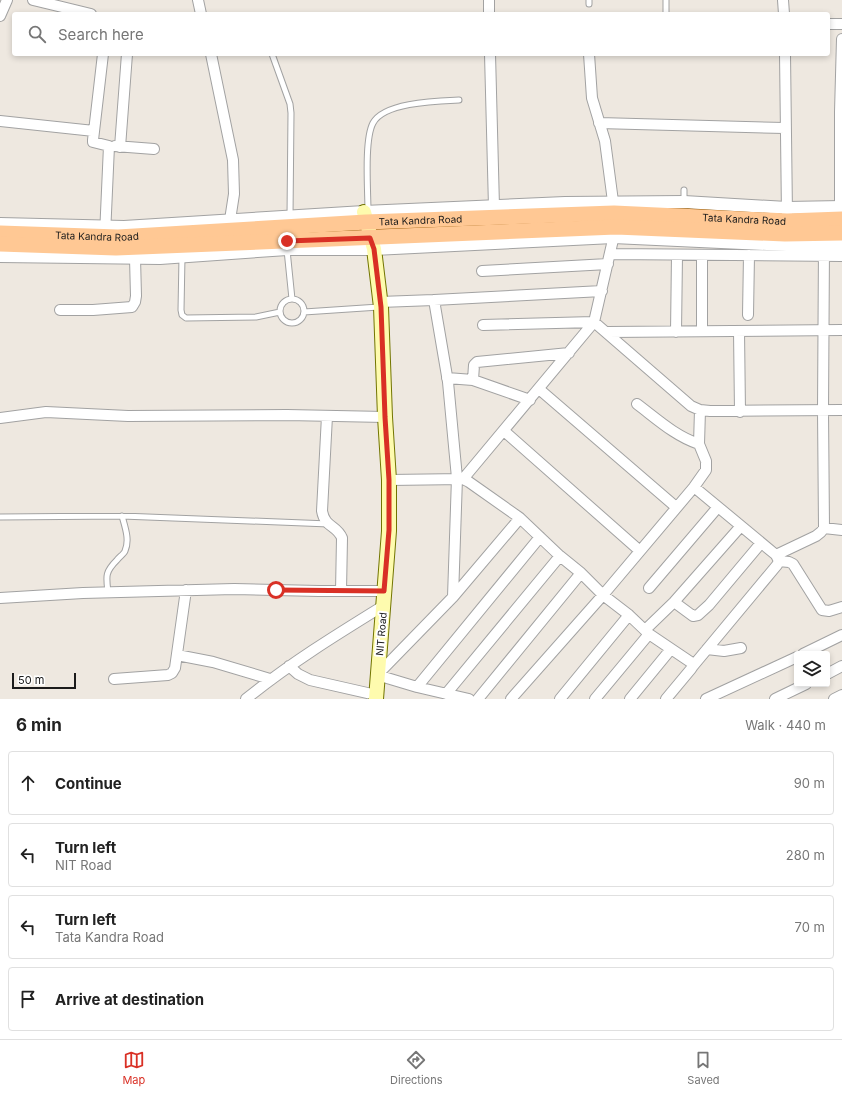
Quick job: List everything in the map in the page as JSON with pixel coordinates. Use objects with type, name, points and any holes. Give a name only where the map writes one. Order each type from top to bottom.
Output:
[{"type":"main road","name":"Tata Kandra Road","points":[[0,244],[116,248],[372,243],[614,220],[684,203],[787,214],[841,211]]},
{"type":"main road","name":"Tata Kandra Road","points":[[0,233],[19,229],[105,231],[125,236],[366,216],[565,209],[614,220],[785,234],[842,233]]},
{"type":"main road","name":"NIT Road","points":[[366,216],[372,243],[381,304],[389,480],[389,530],[376,697]]},
{"type":"street","points":[[0,16],[6,0]]},
{"type":"street","points":[[33,0],[83,12]]},
{"type":"street","points":[[198,0],[201,12]]},
{"type":"street","points":[[489,0],[489,12]]},
{"type":"street","points":[[783,0],[784,12]]},
{"type":"street","points":[[830,24],[842,24]]},
{"type":"street","points":[[841,211],[842,39]]},
{"type":"street","points":[[103,56],[93,142],[109,146],[154,149]]},
{"type":"street","points":[[120,147],[128,56]]},
{"type":"street","points":[[211,56],[233,160],[234,194],[230,220]]},
{"type":"street","points":[[490,56],[495,212]]},
{"type":"street","points":[[460,479],[504,431],[594,322],[609,259],[614,220],[605,141],[592,98],[589,56]]},
{"type":"street","points":[[784,56],[787,214]]},
{"type":"street","points":[[0,121],[94,131]]},
{"type":"street","points":[[599,123],[785,128]]},
{"type":"street","points":[[109,146],[105,231],[124,226],[290,216],[366,216]]},
{"type":"street","points":[[614,220],[824,250],[842,256]]},
{"type":"street","points":[[0,224],[19,229]]},
{"type":"street","points":[[0,256],[160,258],[182,257],[287,245]]},
{"type":"street","points":[[482,270],[609,259],[677,255],[749,255],[824,250],[842,245]]},
{"type":"street","points":[[777,558],[816,536],[824,528],[824,250]]},
{"type":"street","points":[[676,332],[677,255]]},
{"type":"street","points":[[702,255],[702,331]]},
{"type":"street","points":[[748,315],[749,255]]},
{"type":"street","points":[[60,310],[93,310],[132,307],[136,296],[135,258]]},
{"type":"street","points":[[381,304],[602,291]]},
{"type":"street","points":[[434,300],[447,378],[460,479],[453,597]]},
{"type":"street","points":[[483,325],[594,322],[608,332],[691,406],[700,410],[740,412],[842,410]]},
{"type":"street","points":[[608,332],[842,330]]},
{"type":"street","points":[[739,331],[740,412]]},
{"type":"street","points":[[473,380],[475,363],[568,353]]},
{"type":"street","points":[[447,378],[473,380],[530,400]]},
{"type":"street","points":[[539,389],[676,507]]},
{"type":"street","points":[[637,404],[678,434],[699,444]]},
{"type":"street","points":[[511,699],[604,595],[694,487],[706,470],[707,466],[699,444],[700,410]]},
{"type":"street","points":[[0,418],[46,412],[128,416],[385,417]]},
{"type":"street","points":[[327,416],[322,511],[326,522],[340,534],[342,538],[341,591]]},
{"type":"street","points":[[504,431],[640,551]]},
{"type":"street","points":[[389,480],[460,479],[469,482],[520,518],[560,556],[647,632],[692,663],[693,666]]},
{"type":"street","points":[[694,487],[777,558],[793,564],[822,610],[829,611],[842,607]]},
{"type":"street","points":[[649,588],[718,507]]},
{"type":"street","points":[[469,699],[417,688],[378,675],[453,597],[520,518]]},
{"type":"street","points":[[595,699],[647,632],[741,526]]},
{"type":"street","points":[[824,528],[842,530]]},
{"type":"street","points":[[417,688],[540,537]]},
{"type":"street","points":[[674,602],[693,616],[698,615],[709,605],[761,543]]},
{"type":"street","points":[[446,694],[560,556]]},
{"type":"street","points":[[666,699],[777,565],[777,558]]},
{"type":"street","points":[[478,699],[581,573]]},
{"type":"street","points":[[0,598],[108,592],[234,589],[384,591]]},
{"type":"street","points":[[114,679],[168,675],[172,673],[175,668],[186,590]]},
{"type":"street","points":[[248,698],[270,679],[289,666],[383,606]]},
{"type":"street","points":[[560,699],[629,615]]},
{"type":"street","points":[[809,651],[842,635]]},
{"type":"street","points":[[707,649],[724,651],[740,648]]},
{"type":"street","points":[[630,699],[671,649]]},
{"type":"street","points":[[177,655],[213,662],[270,679]]},
{"type":"street","points":[[706,699],[794,658]]},
{"type":"street","points":[[289,666],[298,674],[310,680],[376,697]]},
{"type":"street","points":[[830,672],[842,666]]},
{"type":"street","points":[[775,699],[800,687]]},
{"type":"street","points":[[834,699],[842,695]]},
{"type":"lane","points":[[666,0],[666,12]]},
{"type":"lane","points":[[273,56],[290,104],[291,113],[290,216]]},
{"type":"lane","points":[[366,216],[368,146],[370,130],[373,122],[378,116],[409,105],[421,102],[459,100]]},
{"type":"lane","points":[[287,245],[292,299]]},
{"type":"lane","points":[[182,257],[181,310],[182,315],[186,318],[256,317],[280,312]]},
{"type":"lane","points":[[292,299],[300,302],[304,308],[303,316],[298,322],[290,323],[283,319],[280,312],[282,304],[292,299]]},
{"type":"lane","points":[[304,312],[381,304]]},
{"type":"lane","points":[[108,592],[106,580],[108,570],[125,551],[127,534],[122,516]]},
{"type":"lane","points":[[0,517],[122,516],[329,524]]},
{"type":"route","points":[[276,590],[384,591],[389,530],[389,480],[381,307],[374,249],[370,238],[287,241]]}]
